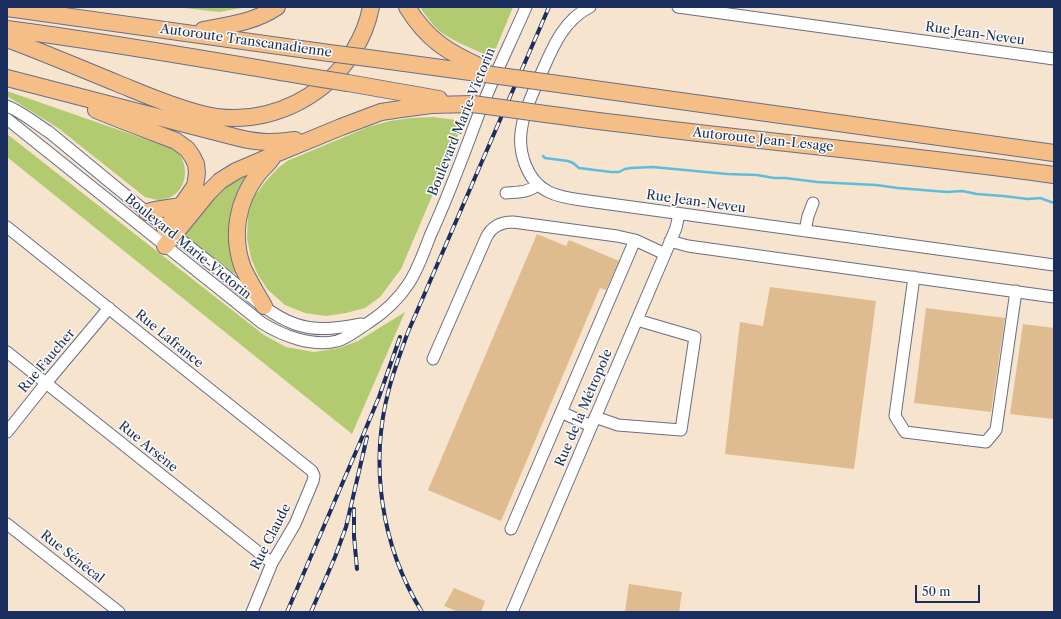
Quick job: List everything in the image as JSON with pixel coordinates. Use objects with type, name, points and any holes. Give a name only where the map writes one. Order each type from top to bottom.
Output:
[{"type":"highway","points":[[189,33],[246,22],[264,15],[277,7]]},
{"type":"highway","points":[[7,40],[52,56],[184,109],[221,118],[251,117],[266,115],[288,107],[313,93],[333,78],[343,67],[357,45],[365,27],[371,7]]},
{"type":"highway","points":[[407,7],[422,29],[439,45],[456,56],[491,73]]},
{"type":"highway","name":"Autoroute Transcanadienne","points":[[7,8],[329,53],[491,73]]},
{"type":"highway","name":"Autoroute Transcanadienne","points":[[7,28],[182,55],[404,94],[473,104]]},
{"type":"highway","name":"Autoroute Jean-Lesage","points":[[491,73],[551,83],[1054,153]]},
{"type":"highway","points":[[7,78],[227,136],[254,141],[276,142],[295,140],[330,131]]},
{"type":"highway","points":[[48,89],[121,120],[172,139],[184,146],[190,152],[194,160],[197,173],[195,186],[181,206],[165,237]]},
{"type":"highway","points":[[165,237],[220,181],[278,153],[373,115],[431,105],[473,104]]},
{"type":"highway","name":"Autoroute Jean-Lesage","points":[[473,104],[660,129],[896,154],[1054,175]]},
{"type":"highway","points":[[264,306],[250,282],[241,262],[237,224],[240,207],[247,191],[258,175],[278,153]]},
{"type":"highway","points":[[147,212],[181,206]]},
{"type":"street","name":"Boulevard Marie-Victorin","points":[[7,106],[15,109],[39,125],[147,212],[165,237],[257,320],[284,335],[307,341],[337,341],[380,315],[395,302],[412,276],[452,186],[480,113],[526,7]]},
{"type":"street","name":"Rue Jean-Neveu","points":[[590,7],[572,19],[558,37],[534,89],[524,118],[521,134],[523,155],[530,174],[543,188],[553,193],[573,199],[1054,265]]},
{"type":"street","name":"Rue Jean-Neveu","points":[[678,7],[1054,59]]},
{"type":"street","name":"Boulevard Marie-Victorin","points":[[7,119],[165,237],[277,316],[290,322],[311,328],[330,329],[368,323]]},
{"type":"street","points":[[506,193],[526,192],[538,184]]},
{"type":"street","points":[[805,231],[808,216],[813,203]]},
{"type":"street","name":"Rue de la Métropole","points":[[512,612],[665,254],[677,224],[679,214]]},
{"type":"street","points":[[433,359],[486,238],[490,231],[502,223],[513,222],[617,236],[635,240],[665,254]]},
{"type":"street","name":"Rue Lafrance","points":[[7,227],[310,469],[313,474]]},
{"type":"street","points":[[511,529],[635,240]]},
{"type":"street","points":[[670,241],[688,246],[1054,297]]},
{"type":"street","points":[[914,277],[895,416],[905,432],[986,442],[996,430],[1016,292]]},
{"type":"street","name":"Rue Faucher","points":[[7,432],[109,308]]},
{"type":"street","points":[[561,412],[593,422],[681,430],[695,337],[637,320]]},
{"type":"street","name":"Rue Arsène","points":[[7,352],[272,563]]},
{"type":"street","name":"Rue Claude","points":[[252,612],[272,563],[295,524],[313,481],[313,474]]},
{"type":"street","name":"Rue Sénécal","points":[[7,524],[119,612]]},
{"type":"green space","points":[[175,7],[247,7],[219,12]]},
{"type":"green space","points":[[420,7],[513,7],[492,58],[442,33],[430,21]]},
{"type":"green space","points":[[7,91],[168,147],[178,153],[184,164],[185,177],[181,188],[167,199],[158,200],[145,197],[58,128],[7,96]]},
{"type":"green space","points":[[433,117],[464,121],[401,269],[380,297],[365,308],[326,316],[305,313],[285,305],[268,290],[258,275],[251,258],[247,238],[248,214],[254,197],[266,181],[287,161],[368,127],[390,121]]},
{"type":"green space","points":[[7,134],[264,335],[286,347],[314,352],[339,348],[358,341],[405,312],[352,434],[7,157]]},
{"type":"green space","points":[[250,171],[238,275],[217,261],[185,234],[215,192]]},
{"type":"building","points":[[537,234],[566,246],[569,240],[619,261],[606,290],[600,288],[501,521],[428,490]]},
{"type":"building","points":[[770,287],[876,301],[854,469],[725,454],[740,322],[763,326]]},
{"type":"building","points":[[926,308],[1005,318],[991,412],[914,403]]},
{"type":"building","points":[[1023,324],[1054,328],[1054,419],[1010,414]]},
{"type":"building","points":[[629,584],[682,592],[679,612],[625,612]]},
{"type":"building","points":[[454,588],[485,601],[481,612],[459,612],[444,606]]},
{"type":"waterway","points":[[543,156],[545,158],[568,161],[579,168],[611,172],[619,172],[631,168],[653,167],[727,174],[757,175],[817,182],[876,185],[947,192],[962,191],[1028,199],[1040,198],[1054,203]]},
{"type":"railway","points":[[422,612],[408,587],[388,532],[380,475],[380,446],[383,417],[391,382],[408,332],[549,7]]},
{"type":"railway","points":[[287,612],[379,397],[400,337]]},
{"type":"railway","points":[[311,612],[335,557],[346,527],[367,437]]},
{"type":"railway","points":[[354,509],[354,536],[357,569]]}]
